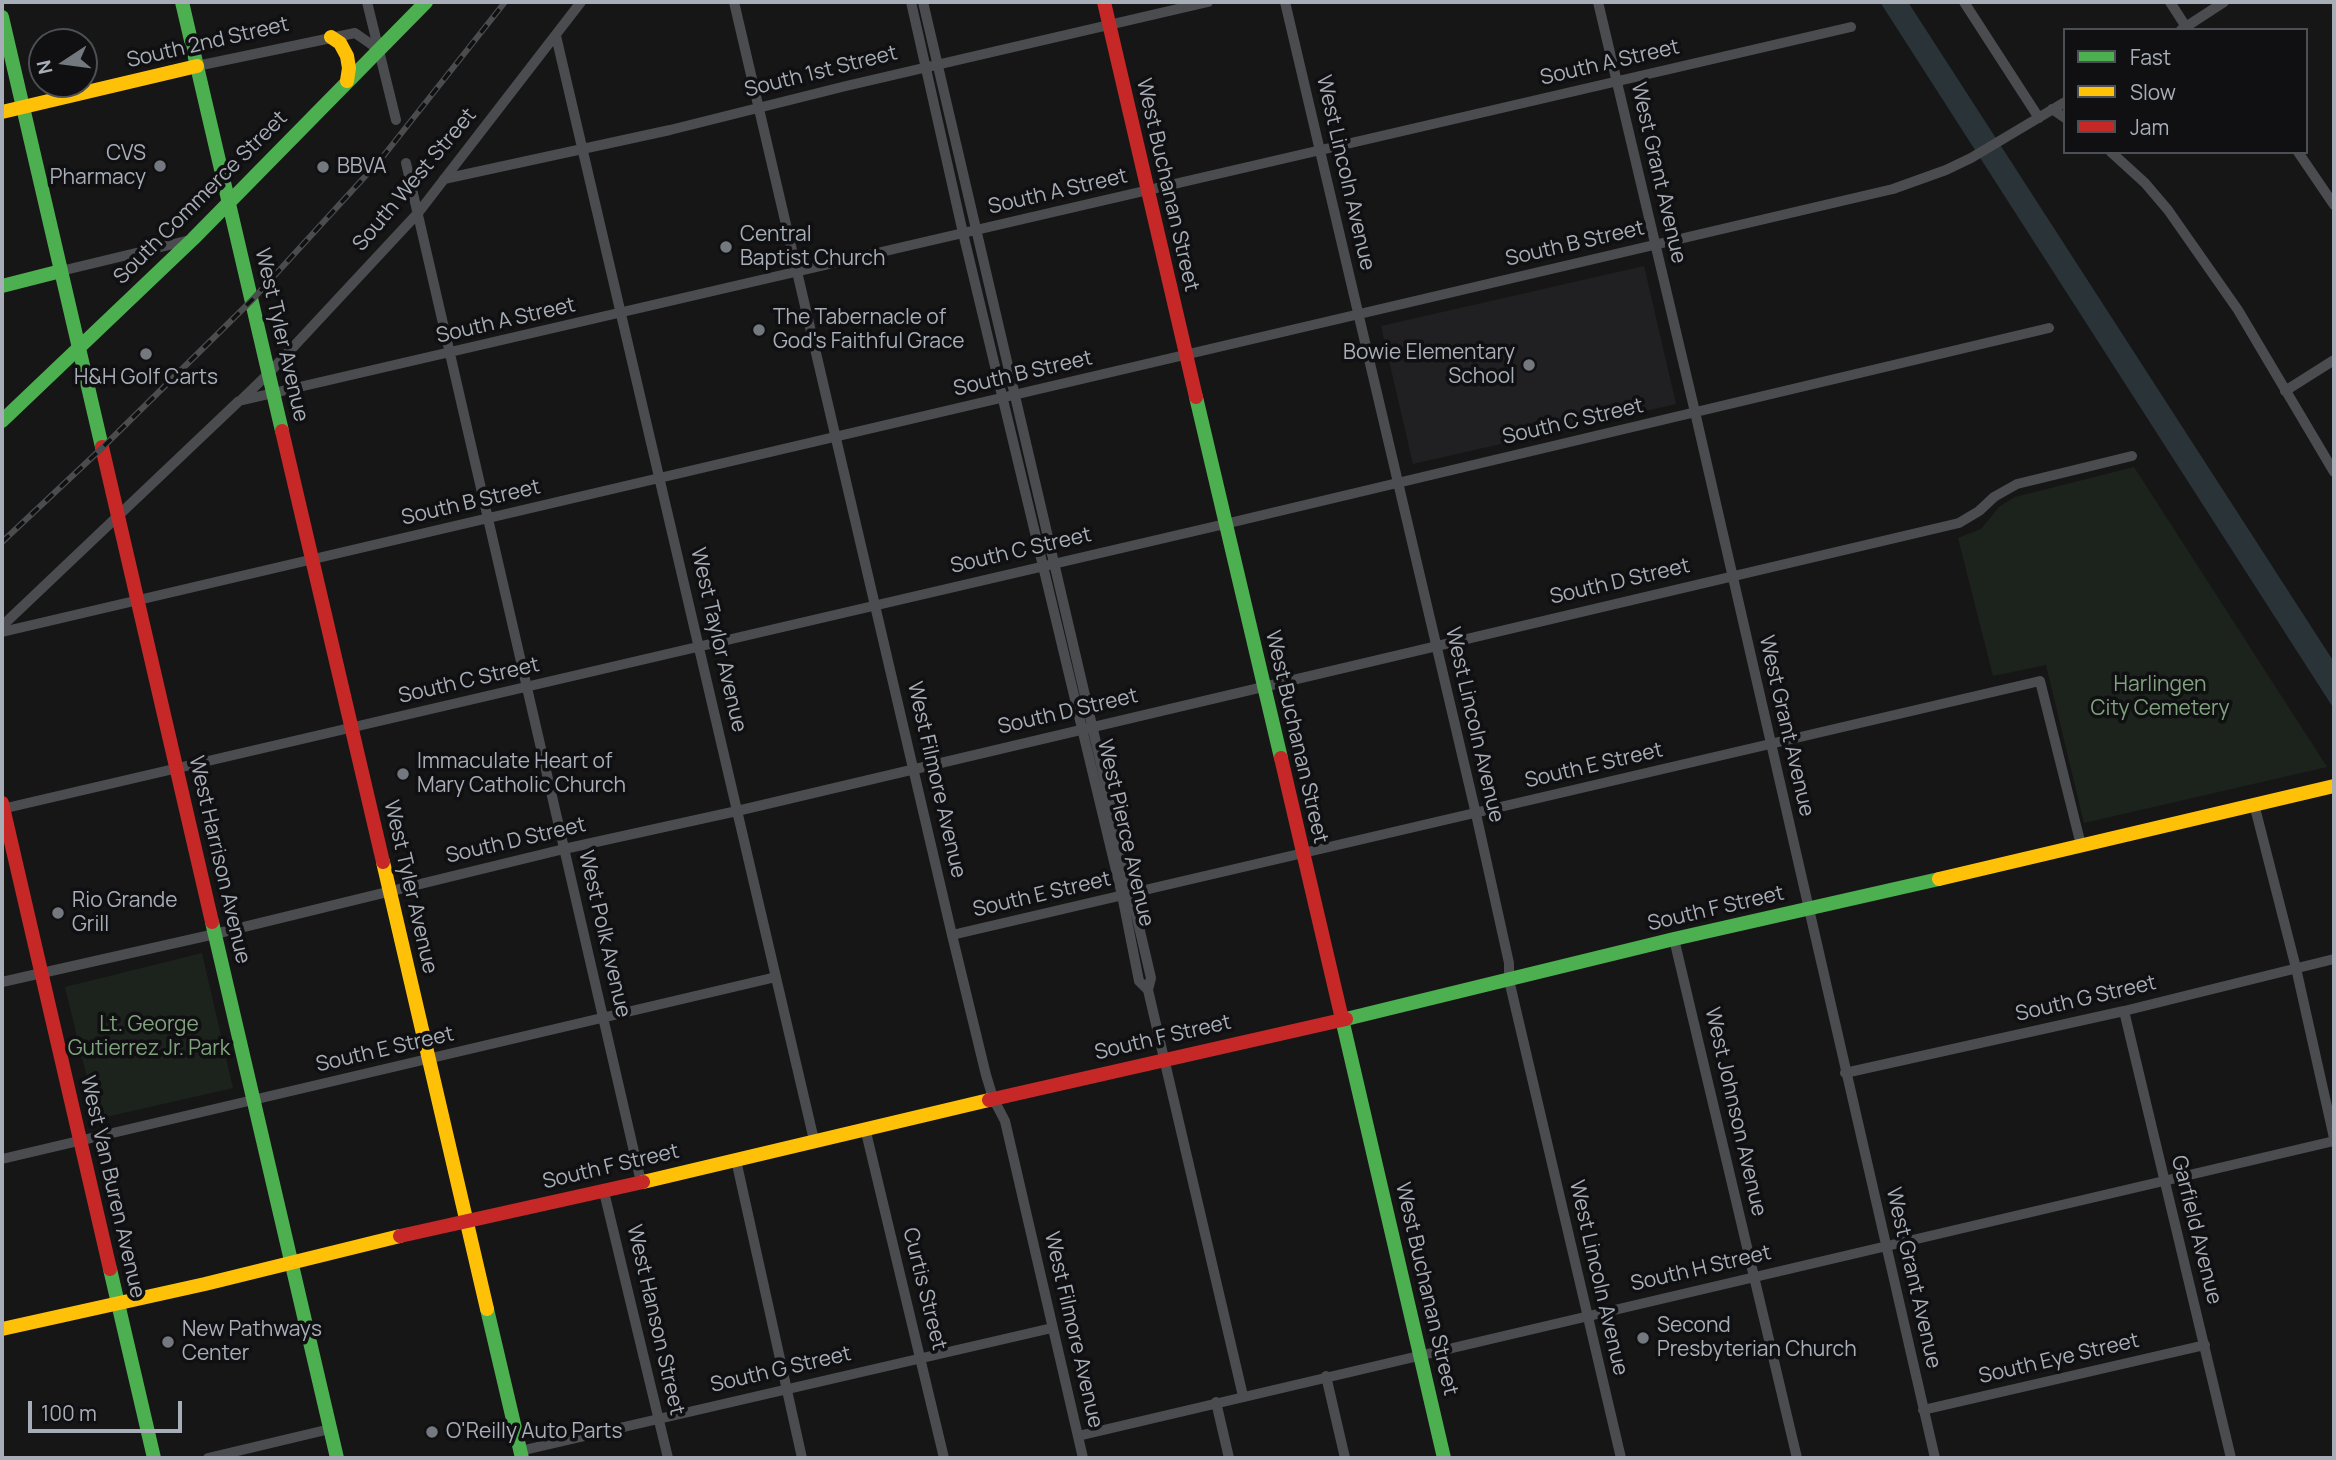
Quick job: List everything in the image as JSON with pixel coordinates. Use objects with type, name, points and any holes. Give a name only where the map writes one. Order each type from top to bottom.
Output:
[{"type":"street","name":"West Tyler Avenue","points":[[182,2],[521,1455]]},
{"type":"street","points":[[367,2],[396,120]]},
{"type":"street","name":"South Commerce Street","points":[[2,421],[193,239],[426,2]]},
{"type":"street","name":"South West Street","points":[[239,401],[269,373],[418,213],[581,2]]},
{"type":"street","name":"West Filmore Avenue","points":[[734,2],[952,935],[993,1098],[1005,1121],[1083,1458]]},
{"type":"street","name":"West Pierce Avenue","points":[[911,2],[964,233],[1009,396],[1049,564],[1092,726],[1126,894]]},
{"type":"street","name":"West Pierce Avenue","points":[[923,2],[976,230],[1009,396]]},
{"type":"street","name":"West Buchanan Street","points":[[1104,2],[1444,1458]]},
{"type":"street","name":"South 1st Street","points":[[444,179],[584,149],[1208,2]]},
{"type":"street","name":"West Lincoln Avenue","points":[[1285,2],[1476,814],[1509,963],[1509,980],[1621,1458]]},
{"type":"street","name":"West Grant Avenue","points":[[1598,2],[1935,1458]]},
{"type":"street","points":[[1964,2],[2039,118]]},
{"type":"street","points":[[2170,2],[2184,28]]},
{"type":"street","points":[[2186,28],[2224,2]]},
{"type":"street","name":"West Harrison Avenue","points":[[2,17],[337,1458]]},
{"type":"street","name":"South A Street","points":[[274,394],[1851,27]]},
{"type":"street","name":"South 2nd Street","points":[[2,112],[331,37],[355,33],[378,49]]},
{"type":"street","name":"West Taylor Avenue","points":[[556,36],[814,1140]]},
{"type":"street","points":[[331,37],[340,43],[347,56],[347,82]]},
{"type":"street","points":[[2063,103],[2052,110],[2063,117]]},
{"type":"street","name":"South B Street","points":[[2,632],[1893,189],[1946,170],[2002,141],[2052,110]]},
{"type":"street","points":[[2112,154],[2145,183],[2168,211],[2238,310],[2334,472]]},
{"type":"street","points":[[2299,154],[2334,205]]},
{"type":"street","name":"West Polk Avenue","points":[[406,163],[641,1182]]},
{"type":"street","points":[[2,286],[193,239]]},
{"type":"street","name":"South C Street","points":[[2,807],[351,729],[2049,328]]},
{"type":"street","points":[[2285,391],[2334,360]]},
{"type":"street","points":[[2,626],[239,401],[274,394]]},
{"type":"street","name":"South D Street","points":[[2,982],[1959,523],[1979,512],[1994,496],[2017,484],[2132,456]]},
{"type":"street","name":"West Pierce Avenue","points":[[1049,564],[1081,729],[1151,978],[1148,990],[1242,1396]]},
{"type":"street","name":"South E Street","points":[[952,935],[2040,681],[2081,845]]},
{"type":"street","name":"South F Street","points":[[2,1329],[467,1220],[604,1192],[865,1128],[1340,1020],[1674,939],[2334,786]]},
{"type":"street","points":[[2254,804],[2296,968],[2334,1140]]},
{"type":"street","name":"West Van Buren Avenue","points":[[2,807],[155,1458]]},
{"type":"street","name":"West Johnson Avenue","points":[[1674,939],[1797,1458]]},
{"type":"street","name":"South G Street","points":[[1846,1073],[2124,1011],[2334,959]]},
{"type":"street","name":"South E Street","points":[[2,1159],[776,977]]},
{"type":"street","name":"Garfield Avenue","points":[[2124,1011],[2231,1458]]},
{"type":"street","name":"Curtis Street","points":[[865,1128],[944,1458]]},
{"type":"street","name":"South H Street","points":[[1078,1436],[1886,1245],[2165,1182],[2334,1140]]},
{"type":"street","points":[[736,1160],[802,1458]]},
{"type":"street","name":"West Hanson Street","points":[[604,1192],[668,1458]]},
{"type":"street","name":"South G Street","points":[[521,1455],[658,1418],[1052,1328]]},
{"type":"street","name":"South Eye Street","points":[[1923,1410],[2205,1345]]},
{"type":"street","points":[[1326,1376],[1345,1458]]},
{"type":"street","points":[[1216,1402],[1229,1458]]},
{"type":"street","points":[[208,1458],[330,1429]]},
{"type":"shaded area","points":[[1880,2],[1908,2],[2334,662],[2334,709]]},
{"type":"shaded area","name":"Bowie Elementary School","points":[[1644,266],[1676,404],[1413,464],[1381,326]]},
{"type":"green space","name":"Harlingen City Cemetery","points":[[2134,467],[2327,767],[2084,823],[2046,665],[1993,676],[1958,538],[1981,529],[1999,507],[2015,497]]},
{"type":"green space","name":"Lt. George Gutierrez Jr. Park","points":[[202,953],[233,1088],[97,1119],[65,987]]},
{"type":"railway","points":[[2,542],[253,299],[381,159],[505,2]]},
{"type":"traffic: fast","points":[[182,2],[282,431]]},
{"type":"traffic: fast","points":[[2,421],[193,239],[426,2]]},
{"type":"traffic: fast","points":[[2,17],[102,447]]},
{"type":"traffic: fast","points":[[2,286],[61,271]]},
{"type":"traffic: fast","points":[[1196,397],[1281,758]]},
{"type":"traffic: fast","points":[[1346,1019],[1674,939],[1939,879]]},
{"type":"traffic: fast","points":[[212,922],[337,1458]]},
{"type":"traffic: fast","points":[[1342,1019],[1444,1458]]},
{"type":"traffic: fast","points":[[110,1269],[154,1458]]},
{"type":"traffic: fast","points":[[487,1309],[522,1458]]},
{"type":"traffic: slow","points":[[331,37],[340,43],[347,56],[347,81]]},
{"type":"traffic: slow","points":[[2,112],[197,66]]},
{"type":"traffic: slow","points":[[1939,879],[2334,786]]},
{"type":"traffic: slow","points":[[383,862],[487,1309]]},
{"type":"traffic: slow","points":[[643,1182],[989,1100]]},
{"type":"traffic: slow","points":[[2,1329],[205,1284],[400,1236]]},
{"type":"traffic: jam","points":[[1104,2],[1196,397]]},
{"type":"traffic: jam","points":[[282,431],[383,862]]},
{"type":"traffic: jam","points":[[102,447],[212,922]]},
{"type":"traffic: jam","points":[[1281,758],[1342,1019]]},
{"type":"traffic: jam","points":[[2,803],[110,1269]]},
{"type":"traffic: jam","points":[[989,1100],[1346,1019]]},
{"type":"traffic: jam","points":[[400,1236],[643,1182]]},
{"type":"place","name":"CVS Pharmacy","points":[[160,166]]},
{"type":"place","name":"BBVA","points":[[323,167]]},
{"type":"place","name":"Central Baptist Church","points":[[726,247]]},
{"type":"place","name":"The Tabernacle of God's Faithful Grace","points":[[759,330]]},
{"type":"place","name":"H&H Golf Carts","points":[[146,354]]},
{"type":"place","name":"Bowie Elementary School","points":[[1529,365]]},
{"type":"place","name":"Immaculate Heart of Mary Catholic Church","points":[[403,774]]},
{"type":"place","name":"Rio Grande Grill","points":[[58,913]]},
{"type":"place","name":"Second Presbyterian Church","points":[[1643,1338]]},
{"type":"place","name":"New Pathways Center","points":[[168,1342]]},
{"type":"place","name":"O'Reilly Auto Parts","points":[[432,1432]]}]
